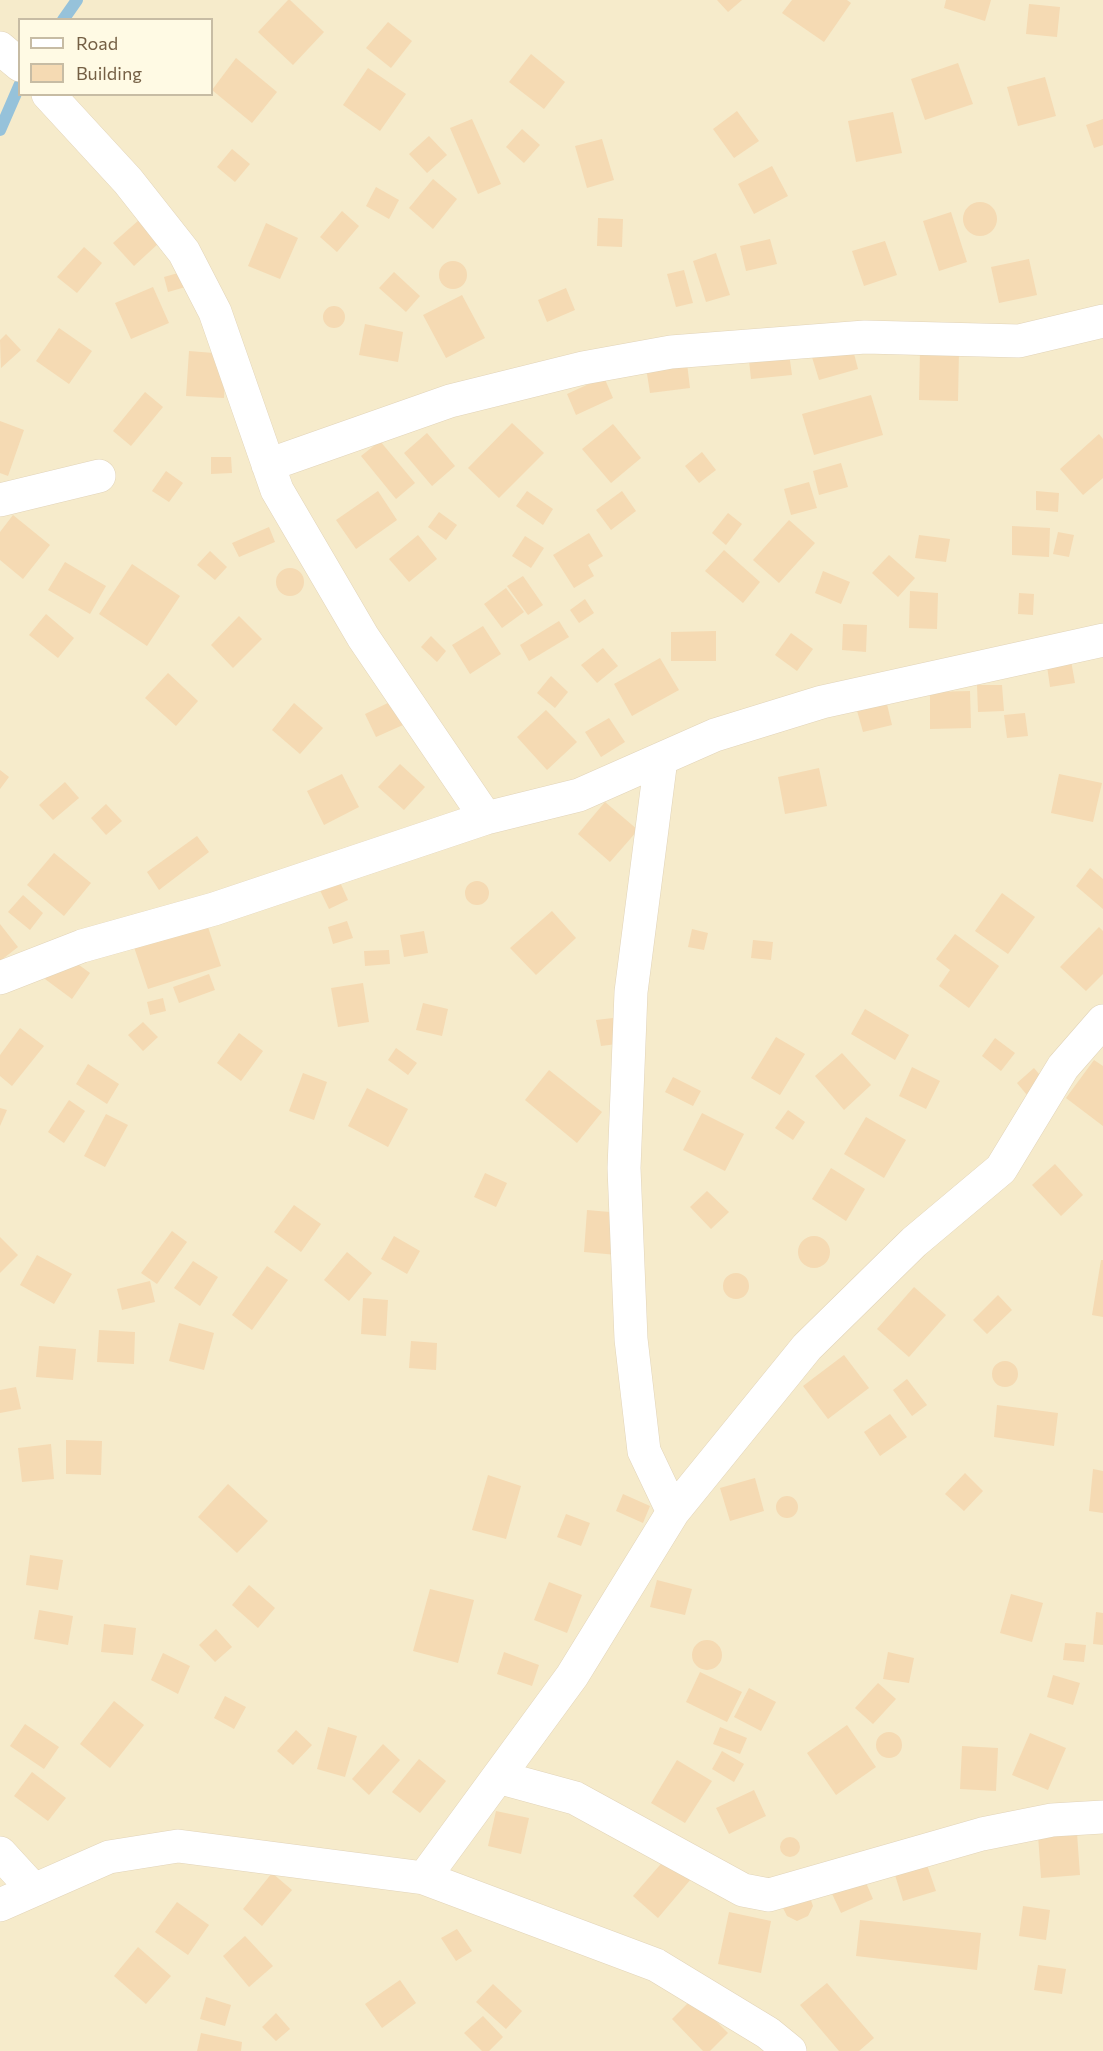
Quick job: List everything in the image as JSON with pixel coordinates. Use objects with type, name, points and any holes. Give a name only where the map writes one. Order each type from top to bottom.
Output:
[{"type":"street","points":[[0,48],[18,63]]},
{"type":"street","points":[[50,96],[128,181],[184,252],[215,312],[277,490],[363,637],[486,818]]},
{"type":"street","points":[[268,465],[450,401],[583,368],[671,352],[865,337],[1019,341],[1103,321]]},
{"type":"street","points":[[0,500],[99,476]]},
{"type":"street","points":[[0,978],[82,946],[214,909],[486,818],[579,795],[715,735],[822,702],[1103,640]]},
{"type":"street","points":[[662,759],[631,992],[624,1168],[631,1339],[644,1451],[673,1512]]},
{"type":"street","points":[[424,1878],[572,1676],[673,1512],[807,1347],[914,1242],[1001,1169],[1063,1067],[1103,1021]]},
{"type":"street","points":[[498,1777],[575,1798],[743,1890],[769,1895],[982,1834],[1052,1820],[1103,1817]]},
{"type":"street","points":[[0,1905],[109,1857],[178,1846],[424,1878],[656,1965],[768,2033],[790,2051]]},
{"type":"street","points":[[0,1853],[34,1890]]},
{"type":"shaded area","points":[[0,0],[1103,0],[1103,2051],[0,2051]]},
{"type":"building","points":[[288,0],[324,32],[293,65],[258,32]]},
{"type":"building","points":[[717,0],[742,0],[728,12]]},
{"type":"building","points":[[792,0],[847,0],[851,3],[824,42],[782,13]]},
{"type":"building","points":[[946,0],[991,0],[985,21],[944,8]]},
{"type":"building","points":[[1029,4],[1060,7],[1057,37],[1026,34]]},
{"type":"building","points":[[388,22],[412,41],[391,68],[366,48]]},
{"type":"building","points":[[531,54],[565,82],[544,109],[509,82]]},
{"type":"building","points":[[236,58],[277,92],[252,123],[213,89]]},
{"type":"building","points":[[958,63],[973,104],[925,120],[911,79]]},
{"type":"building","points":[[368,68],[406,94],[380,131],[343,105]]},
{"type":"building","points":[[1045,77],[1056,116],[1018,126],[1007,87]]},
{"type":"building","points":[[737,111],[759,141],[734,158],[713,129]]},
{"type":"building","points":[[893,112],[902,153],[856,162],[848,121]]},
{"type":"building","points":[[472,119],[501,184],[478,194],[450,128]]},
{"type":"building","points":[[1103,119],[1103,145],[1094,148],[1086,125]]},
{"type":"building","points":[[522,129],[540,145],[524,163],[506,147]]},
{"type":"building","points":[[429,136],[447,155],[427,173],[409,154]]},
{"type":"building","points":[[602,139],[614,180],[587,188],[575,146]]},
{"type":"building","points":[[232,149],[250,164],[235,182],[217,167]]},
{"type":"building","points":[[772,166],[788,196],[754,214],[738,184]]},
{"type":"building","points":[[433,179],[457,199],[433,229],[409,208]]},
{"type":"building","points":[[376,187],[399,200],[389,219],[366,206]]},
{"type":"building","points":[[980,202],[992,207],[997,219],[992,231],[980,236],[968,231],[963,219],[968,207]]},
{"type":"building","points":[[342,211],[359,226],[337,252],[320,237]]},
{"type":"building","points":[[951,212],[967,262],[939,271],[923,221]]},
{"type":"building","points":[[598,218],[623,219],[622,247],[597,246]]},
{"type":"building","points":[[139,220],[160,242],[134,266],[113,243]]},
{"type":"building","points":[[266,223],[298,238],[280,279],[248,266]]},
{"type":"building","points":[[770,239],[777,264],[746,271],[740,246]]},
{"type":"building","points":[[885,241],[897,275],[864,286],[852,251]]},
{"type":"building","points":[[84,247],[102,263],[77,293],[57,277]]},
{"type":"building","points":[[716,253],[730,295],[706,302],[693,261]]},
{"type":"building","points":[[1029,259],[1037,295],[999,303],[991,267]]},
{"type":"building","points":[[453,261],[463,265],[467,275],[463,285],[453,289],[443,285],[439,275],[443,265]]},
{"type":"building","points":[[684,270],[693,303],[676,307],[667,274]]},
{"type":"building","points":[[185,271],[189,286],[168,292],[164,277]]},
{"type":"building","points":[[394,272],[420,296],[406,312],[379,288]]},
{"type":"building","points":[[153,287],[169,323],[131,339],[115,303]]},
{"type":"building","points":[[566,288],[575,310],[547,322],[538,300]]},
{"type":"building","points":[[462,295],[485,338],[446,358],[423,315]]},
{"type":"building","points":[[334,306],[342,309],[345,317],[342,325],[334,328],[326,325],[323,317],[326,309]]},
{"type":"building","points":[[365,324],[403,332],[398,362],[359,355]]},
{"type":"building","points":[[59,328],[92,351],[69,384],[36,361]]},
{"type":"building","points":[[6,334],[21,350],[1,368],[0,340]]},
{"type":"building","points":[[851,342],[858,369],[819,380],[811,354]]},
{"type":"building","points":[[788,346],[792,375],[751,379],[748,351]]},
{"type":"building","points":[[920,349],[959,350],[958,401],[919,400]]},
{"type":"building","points":[[189,351],[226,354],[224,398],[186,396]]},
{"type":"building","points":[[686,355],[690,388],[650,393],[645,361]]},
{"type":"building","points":[[604,377],[613,398],[576,415],[567,394]]},
{"type":"building","points":[[145,392],[163,407],[131,446],[113,431]]},
{"type":"building","points":[[871,395],[883,435],[814,455],[802,414]]},
{"type":"building","points":[[0,421],[24,430],[8,476],[0,473]]},
{"type":"building","points":[[512,423],[544,453],[499,498],[468,468]]},
{"type":"building","points":[[613,424],[641,458],[611,483],[582,449]]},
{"type":"building","points":[[427,433],[455,466],[432,486],[404,453]]},
{"type":"building","points":[[1099,434],[1103,439],[1103,478],[1083,495],[1060,469]]},
{"type":"building","points":[[380,441],[415,483],[396,499],[361,456]]},
{"type":"building","points":[[702,452],[716,470],[699,483],[685,466]]},
{"type":"building","points":[[211,457],[231,457],[232,473],[211,474]]},
{"type":"building","points":[[841,463],[848,487],[819,495],[813,471]]},
{"type":"building","points":[[166,471],[183,483],[169,502],[152,491]]},
{"type":"building","points":[[809,482],[817,508],[791,515],[784,489]]},
{"type":"building","points":[[378,491],[397,520],[356,549],[336,520]]},
{"type":"building","points":[[527,491],[553,509],[543,525],[516,506]]},
{"type":"building","points":[[622,491],[636,511],[611,530],[596,510]]},
{"type":"building","points":[[1036,491],[1059,493],[1058,512],[1036,510]]},
{"type":"building","points":[[439,512],[457,525],[446,540],[428,527]]},
{"type":"building","points":[[728,513],[742,524],[726,545],[712,533]]},
{"type":"building","points":[[13,515],[50,545],[23,579],[0,560],[0,532]]},
{"type":"building","points":[[789,520],[815,543],[779,583],[753,560]]},
{"type":"building","points":[[1012,526],[1050,528],[1049,557],[1012,555]]},
{"type":"building","points":[[269,527],[275,542],[239,557],[232,543]]},
{"type":"building","points":[[1058,532],[1074,535],[1069,557],[1053,554]]},
{"type":"building","points":[[589,533],[603,556],[588,565],[594,576],[574,588],[553,555]]},
{"type":"building","points":[[418,535],[437,559],[409,582],[389,559]]},
{"type":"building","points":[[919,535],[950,539],[946,562],[915,558]]},
{"type":"building","points":[[525,536],[544,548],[531,568],[512,556]]},
{"type":"building","points":[[724,550],[760,582],[743,603],[705,571]]},
{"type":"building","points":[[210,551],[227,567],[215,580],[197,565]]},
{"type":"building","points":[[889,555],[915,578],[898,597],[872,573]]},
{"type":"building","points":[[65,562],[106,586],[90,614],[48,590]]},
{"type":"building","points":[[132,564],[180,596],[147,646],[99,614]]},
{"type":"building","points":[[290,568],[300,572],[304,582],[300,592],[290,596],[280,592],[276,582],[280,572]]},
{"type":"building","points":[[823,571],[850,582],[841,604],[815,593]]},
{"type":"building","points":[[523,576],[543,605],[528,615],[507,586]]},
{"type":"building","points":[[506,588],[524,612],[502,628],[484,604]]},
{"type":"building","points":[[910,591],[938,593],[937,629],[909,628]]},
{"type":"building","points":[[1019,593],[1034,594],[1033,615],[1018,614]]},
{"type":"building","points":[[585,599],[594,613],[579,623],[570,610]]},
{"type":"building","points":[[46,614],[74,638],[58,658],[29,635]]},
{"type":"building","points":[[239,616],[262,639],[233,668],[211,645]]},
{"type":"building","points":[[559,621],[569,637],[529,661],[520,645]]},
{"type":"building","points":[[843,624],[867,625],[866,652],[842,650]]},
{"type":"building","points":[[483,626],[501,654],[470,674],[452,645]]},
{"type":"building","points":[[716,631],[716,661],[671,661],[671,632]]},
{"type":"building","points":[[791,633],[813,649],[797,671],[775,655]]},
{"type":"building","points":[[431,636],[446,651],[437,662],[421,647]]},
{"type":"building","points":[[603,648],[618,666],[597,683],[581,665]]},
{"type":"building","points":[[1070,655],[1075,683],[1050,687],[1046,659]]},
{"type":"building","points":[[660,658],[679,690],[632,716],[614,684]]},
{"type":"building","points":[[168,673],[198,701],[176,726],[145,698]]},
{"type":"building","points":[[551,676],[568,692],[555,708],[537,693]]},
{"type":"building","points":[[977,685],[1002,685],[1004,711],[978,712]]},
{"type":"building","points":[[970,691],[971,728],[930,729],[930,692]]},
{"type":"building","points":[[886,700],[892,725],[863,732],[856,707]]},
{"type":"building","points":[[392,701],[403,725],[376,737],[365,714]]},
{"type":"building","points":[[294,703],[323,728],[300,754],[272,730]]},
{"type":"building","points":[[546,710],[577,742],[547,770],[517,737]]},
{"type":"building","points":[[1025,713],[1028,736],[1007,738],[1004,715]]},
{"type":"building","points":[[609,718],[625,742],[601,757],[585,732]]},
{"type":"building","points":[[400,764],[425,787],[404,810],[378,787]]},
{"type":"building","points":[[819,768],[827,806],[785,814],[778,777]]},
{"type":"building","points":[[0,770],[9,777],[0,789]]},
{"type":"building","points":[[342,774],[359,807],[324,825],[307,791]]},
{"type":"building","points":[[1059,774],[1102,783],[1093,822],[1051,813]]},
{"type":"building","points":[[65,782],[79,798],[53,820],[39,805]]},
{"type":"building","points":[[605,802],[638,830],[610,862],[578,834]]},
{"type":"building","points":[[106,804],[122,821],[106,835],[91,818]]},
{"type":"building","points":[[197,836],[209,852],[159,890],[147,872]]},
{"type":"building","points":[[54,853],[91,883],[64,916],[27,885]]},
{"type":"building","points":[[1090,868],[1103,879],[1103,909],[1076,886]]},
{"type":"building","points":[[335,871],[348,900],[329,909],[315,880]]},
{"type":"building","points":[[477,881],[486,884],[489,893],[486,902],[477,905],[468,902],[465,893],[468,884]]},
{"type":"building","points":[[1002,893],[1035,917],[1008,954],[975,931]]},
{"type":"building","points":[[23,895],[43,913],[30,930],[8,912]]},
{"type":"building","points":[[552,911],[576,938],[536,975],[510,948]]},
{"type":"building","points":[[347,921],[353,938],[333,944],[328,927]]},
{"type":"building","points":[[0,924],[18,947],[0,961]]},
{"type":"building","points":[[207,924],[221,966],[148,989],[134,947]]},
{"type":"building","points":[[1099,927],[1103,931],[1103,974],[1086,991],[1060,967]]},
{"type":"building","points":[[692,929],[708,933],[704,950],[688,947]]},
{"type":"building","points":[[424,931],[428,953],[404,957],[400,935]]},
{"type":"building","points":[[955,934],[999,966],[969,1008],[939,986],[950,970],[936,959]]},
{"type":"building","points":[[753,940],[773,942],[771,960],[751,958]]},
{"type":"building","points":[[389,950],[390,964],[365,966],[364,951]]},
{"type":"building","points":[[64,954],[90,973],[72,999],[45,979]]},
{"type":"building","points":[[209,974],[215,990],[179,1003],[173,987]]},
{"type":"building","points":[[363,983],[369,1022],[338,1027],[331,988]]},
{"type":"building","points":[[163,998],[166,1011],[150,1015],[147,1002]]},
{"type":"building","points":[[423,1003],[448,1009],[442,1036],[416,1030]]},
{"type":"building","points":[[865,1009],[909,1035],[895,1060],[851,1034]]},
{"type":"building","points":[[613,1018],[617,1044],[601,1046],[596,1020]]},
{"type":"building","points":[[143,1022],[158,1037],[143,1051],[128,1035]]},
{"type":"building","points":[[20,1028],[44,1046],[12,1086],[0,1076],[0,1055]]},
{"type":"building","points":[[239,1033],[263,1051],[241,1081],[217,1063]]},
{"type":"building","points":[[776,1037],[805,1054],[780,1095],[751,1078]]},
{"type":"building","points":[[995,1038],[1015,1053],[1001,1071],[982,1056]]},
{"type":"building","points":[[396,1048],[417,1063],[408,1075],[388,1060]]},
{"type":"building","points":[[842,1053],[871,1085],[844,1110],[815,1076]]},
{"type":"building","points":[[1094,1060],[1103,1066],[1103,1126],[1066,1098]]},
{"type":"building","points":[[88,1064],[119,1084],[107,1104],[76,1084]]},
{"type":"building","points":[[912,1067],[940,1081],[926,1109],[899,1096]]},
{"type":"building","points":[[1034,1068],[1044,1080],[1027,1095],[1017,1083]]},
{"type":"building","points":[[549,1070],[602,1112],[577,1143],[525,1100]]},
{"type":"building","points":[[303,1073],[327,1082],[314,1120],[289,1111]]},
{"type":"building","points":[[673,1077],[701,1091],[693,1106],[665,1092]]},
{"type":"building","points":[[367,1088],[408,1109],[388,1147],[348,1126]]},
{"type":"building","points":[[69,1100],[85,1111],[64,1143],[48,1132]]},
{"type":"building","points":[[0,1108],[7,1110],[0,1126]]},
{"type":"building","points":[[788,1110],[805,1122],[793,1140],[775,1128]]},
{"type":"building","points":[[702,1113],[744,1134],[725,1171],[683,1150]]},
{"type":"building","points":[[106,1114],[128,1125],[105,1167],[84,1156]]},
{"type":"building","points":[[866,1117],[906,1140],[884,1178],[844,1154]]},
{"type":"building","points":[[1055,1164],[1083,1195],[1061,1216],[1032,1185]]},
{"type":"building","points":[[831,1168],[865,1189],[846,1221],[812,1199]]},
{"type":"building","points":[[485,1173],[507,1183],[496,1207],[474,1197]]},
{"type":"building","points":[[707,1191],[729,1212],[711,1229],[690,1207]]},
{"type":"building","points":[[294,1205],[321,1224],[301,1252],[274,1232]]},
{"type":"building","points":[[587,1210],[621,1213],[617,1255],[584,1252]]},
{"type":"building","points":[[172,1231],[187,1242],[157,1284],[141,1273]]},
{"type":"building","points":[[394,1236],[420,1251],[407,1274],[381,1259]]},
{"type":"building","points":[[814,1236],[825,1241],[830,1252],[825,1263],[814,1268],[803,1263],[798,1252],[803,1241]]},
{"type":"building","points":[[0,1237],[18,1255],[0,1273]]},
{"type":"building","points":[[347,1252],[372,1273],[349,1301],[324,1280]]},
{"type":"building","points":[[37,1255],[72,1274],[54,1304],[20,1285]]},
{"type":"building","points":[[1101,1260],[1103,1260],[1103,1317],[1092,1315]]},
{"type":"building","points":[[193,1261],[218,1277],[200,1306],[174,1288]]},
{"type":"building","points":[[267,1266],[288,1280],[252,1330],[232,1315]]},
{"type":"building","points":[[736,1273],[745,1277],[749,1286],[745,1295],[736,1299],[727,1295],[723,1286],[727,1277]]},
{"type":"building","points":[[150,1281],[155,1302],[122,1310],[117,1289]]},
{"type":"building","points":[[914,1287],[946,1315],[909,1357],[877,1329]]},
{"type":"building","points":[[998,1295],[1012,1310],[987,1334],[973,1320]]},
{"type":"building","points":[[363,1298],[388,1300],[386,1336],[361,1334]]},
{"type":"building","points":[[179,1323],[214,1333],[204,1370],[169,1361]]},
{"type":"building","points":[[99,1330],[135,1332],[134,1364],[97,1362]]},
{"type":"building","points":[[411,1341],[437,1343],[436,1370],[409,1368]]},
{"type":"building","points":[[39,1346],[76,1349],[73,1380],[36,1377]]},
{"type":"building","points":[[844,1355],[869,1388],[828,1419],[803,1386]]},
{"type":"building","points":[[1005,1361],[1014,1365],[1018,1374],[1014,1383],[1005,1387],[996,1383],[992,1374],[996,1365]]},
{"type":"building","points":[[907,1379],[927,1405],[912,1416],[893,1390]]},
{"type":"building","points":[[16,1387],[21,1409],[0,1413],[0,1390]]},
{"type":"building","points":[[997,1405],[1058,1413],[1054,1446],[994,1437]]},
{"type":"building","points":[[890,1414],[907,1437],[880,1456],[864,1432]]},
{"type":"building","points":[[66,1440],[102,1441],[101,1475],[66,1474]]},
{"type":"building","points":[[51,1444],[54,1479],[22,1482],[18,1448]]},
{"type":"building","points":[[1093,1469],[1103,1471],[1103,1513],[1089,1511]]},
{"type":"building","points":[[965,1473],[983,1491],[964,1511],[945,1494]]},
{"type":"building","points":[[488,1475],[521,1486],[506,1539],[472,1530]]},
{"type":"building","points":[[755,1478],[764,1511],[730,1521],[720,1488]]},
{"type":"building","points":[[228,1484],[268,1521],[237,1553],[198,1517]]},
{"type":"building","points":[[623,1494],[650,1506],[643,1523],[616,1511]]},
{"type":"building","points":[[787,1496],[795,1499],[798,1507],[795,1515],[787,1518],[779,1515],[776,1507],[779,1499]]},
{"type":"building","points":[[566,1514],[590,1523],[581,1546],[557,1537]]},
{"type":"building","points":[[30,1555],[63,1560],[58,1590],[26,1585]]},
{"type":"building","points":[[657,1580],[692,1589],[685,1615],[650,1607]]},
{"type":"building","points":[[549,1582],[582,1595],[567,1633],[534,1620]]},
{"type":"building","points":[[249,1585],[275,1608],[258,1628],[232,1605]]},
{"type":"building","points":[[430,1589],[474,1600],[458,1663],[413,1651]]},
{"type":"building","points":[[1011,1594],[1043,1603],[1032,1642],[1000,1633]]},
{"type":"building","points":[[39,1610],[73,1616],[68,1645],[34,1639]]},
{"type":"building","points":[[1096,1612],[1103,1613],[1103,1645],[1093,1644]]},
{"type":"building","points":[[104,1624],[136,1628],[133,1655],[101,1652]]},
{"type":"building","points":[[216,1629],[232,1647],[215,1662],[199,1645]]},
{"type":"building","points":[[707,1640],[717,1645],[722,1655],[717,1665],[707,1670],[697,1665],[692,1655],[697,1645]]},
{"type":"building","points":[[1065,1643],[1086,1645],[1084,1662],[1063,1660]]},
{"type":"building","points":[[504,1652],[539,1665],[532,1686],[497,1674]]},
{"type":"building","points":[[888,1652],[914,1658],[909,1683],[883,1679]]},
{"type":"building","points":[[163,1653],[190,1666],[178,1694],[151,1680]]},
{"type":"building","points":[[700,1672],[742,1692],[727,1722],[686,1702]]},
{"type":"building","points":[[1053,1675],[1080,1683],[1073,1705],[1047,1697]]},
{"type":"building","points":[[878,1683],[896,1699],[873,1724],[855,1708]]},
{"type":"building","points":[[749,1688],[776,1702],[761,1731],[734,1717]]},
{"type":"building","points":[[225,1696],[246,1707],[234,1729],[214,1718]]},
{"type":"building","points":[[114,1701],[144,1725],[110,1768],[80,1744]]},
{"type":"building","points":[[25,1724],[59,1747],[44,1769],[10,1746]]},
{"type":"building","points":[[847,1725],[876,1767],[836,1795],[807,1753]]},
{"type":"building","points":[[328,1727],[357,1736],[345,1777],[317,1769]]},
{"type":"building","points":[[720,1727],[747,1738],[740,1754],[713,1744]]},
{"type":"building","points":[[296,1730],[312,1745],[293,1765],[277,1751]]},
{"type":"building","points":[[889,1732],[898,1736],[902,1745],[898,1754],[889,1758],[880,1754],[876,1745],[880,1736]]},
{"type":"building","points":[[1030,1733],[1066,1748],[1048,1790],[1012,1775]]},
{"type":"building","points":[[383,1744],[400,1760],[369,1795],[352,1779]]},
{"type":"building","points":[[962,1746],[998,1748],[996,1791],[960,1789]]},
{"type":"building","points":[[722,1751],[744,1764],[734,1782],[712,1769]]},
{"type":"building","points":[[419,1759],[446,1781],[420,1813],[392,1792]]},
{"type":"building","points":[[677,1760],[712,1781],[685,1823],[651,1803]]},
{"type":"building","points":[[32,1772],[66,1798],[48,1821],[14,1796]]},
{"type":"building","points":[[754,1790],[766,1816],[729,1834],[716,1808]]},
{"type":"building","points":[[496,1811],[529,1818],[521,1854],[488,1846]]},
{"type":"building","points":[[1077,1833],[1080,1875],[1041,1878],[1038,1835]]},
{"type":"building","points":[[790,1837],[797,1840],[800,1847],[797,1854],[790,1857],[783,1854],[780,1847],[783,1840]]},
{"type":"building","points":[[666,1858],[691,1879],[658,1918],[633,1896]]},
{"type":"building","points":[[927,1865],[936,1891],[903,1901],[895,1875]]},
{"type":"building","points":[[860,1869],[873,1899],[841,1913],[827,1883]]},
{"type":"building","points":[[272,1873],[292,1890],[262,1926],[243,1909]]},
{"type":"building","points":[[809,1895],[813,1906],[808,1916],[797,1921],[787,1916],[782,1906]]},
{"type":"building","points":[[177,1902],[209,1925],[188,1955],[155,1932]]},
{"type":"building","points":[[1023,1906],[1050,1910],[1046,1940],[1019,1936]]},
{"type":"building","points":[[729,1912],[771,1921],[761,1973],[718,1964]]},
{"type":"building","points":[[860,1920],[981,1933],[977,1970],[856,1956]]},
{"type":"building","points":[[457,1929],[472,1951],[456,1961],[441,1938]]},
{"type":"building","points":[[245,1936],[273,1966],[249,1987],[223,1956]]},
{"type":"building","points":[[138,1947],[171,1976],[146,2004],[114,1976]]},
{"type":"building","points":[[1038,1965],[1066,1969],[1062,1994],[1034,1990]]},
{"type":"building","points":[[400,1980],[416,2003],[382,2028],[365,2004]]},
{"type":"building","points":[[827,1983],[874,2038],[859,2051],[839,2051],[800,2005]]},
{"type":"building","points":[[493,1984],[522,2011],[506,2029],[476,2002]]},
{"type":"building","points":[[206,1997],[231,2005],[225,2026],[200,2019]]},
{"type":"building","points":[[693,1998],[728,2033],[710,2051],[703,2051],[672,2019]]},
{"type":"building","points":[[276,2013],[290,2029],[276,2041],[262,2027]]},
{"type":"building","points":[[483,2016],[503,2037],[489,2051],[482,2051],[464,2033]]},
{"type":"building","points":[[201,2033],[242,2042],[241,2051],[197,2051]]},
{"type":"waterway","points":[[64,18],[77,0]]},
{"type":"waterway","points":[[0,130],[18,89]]}]
